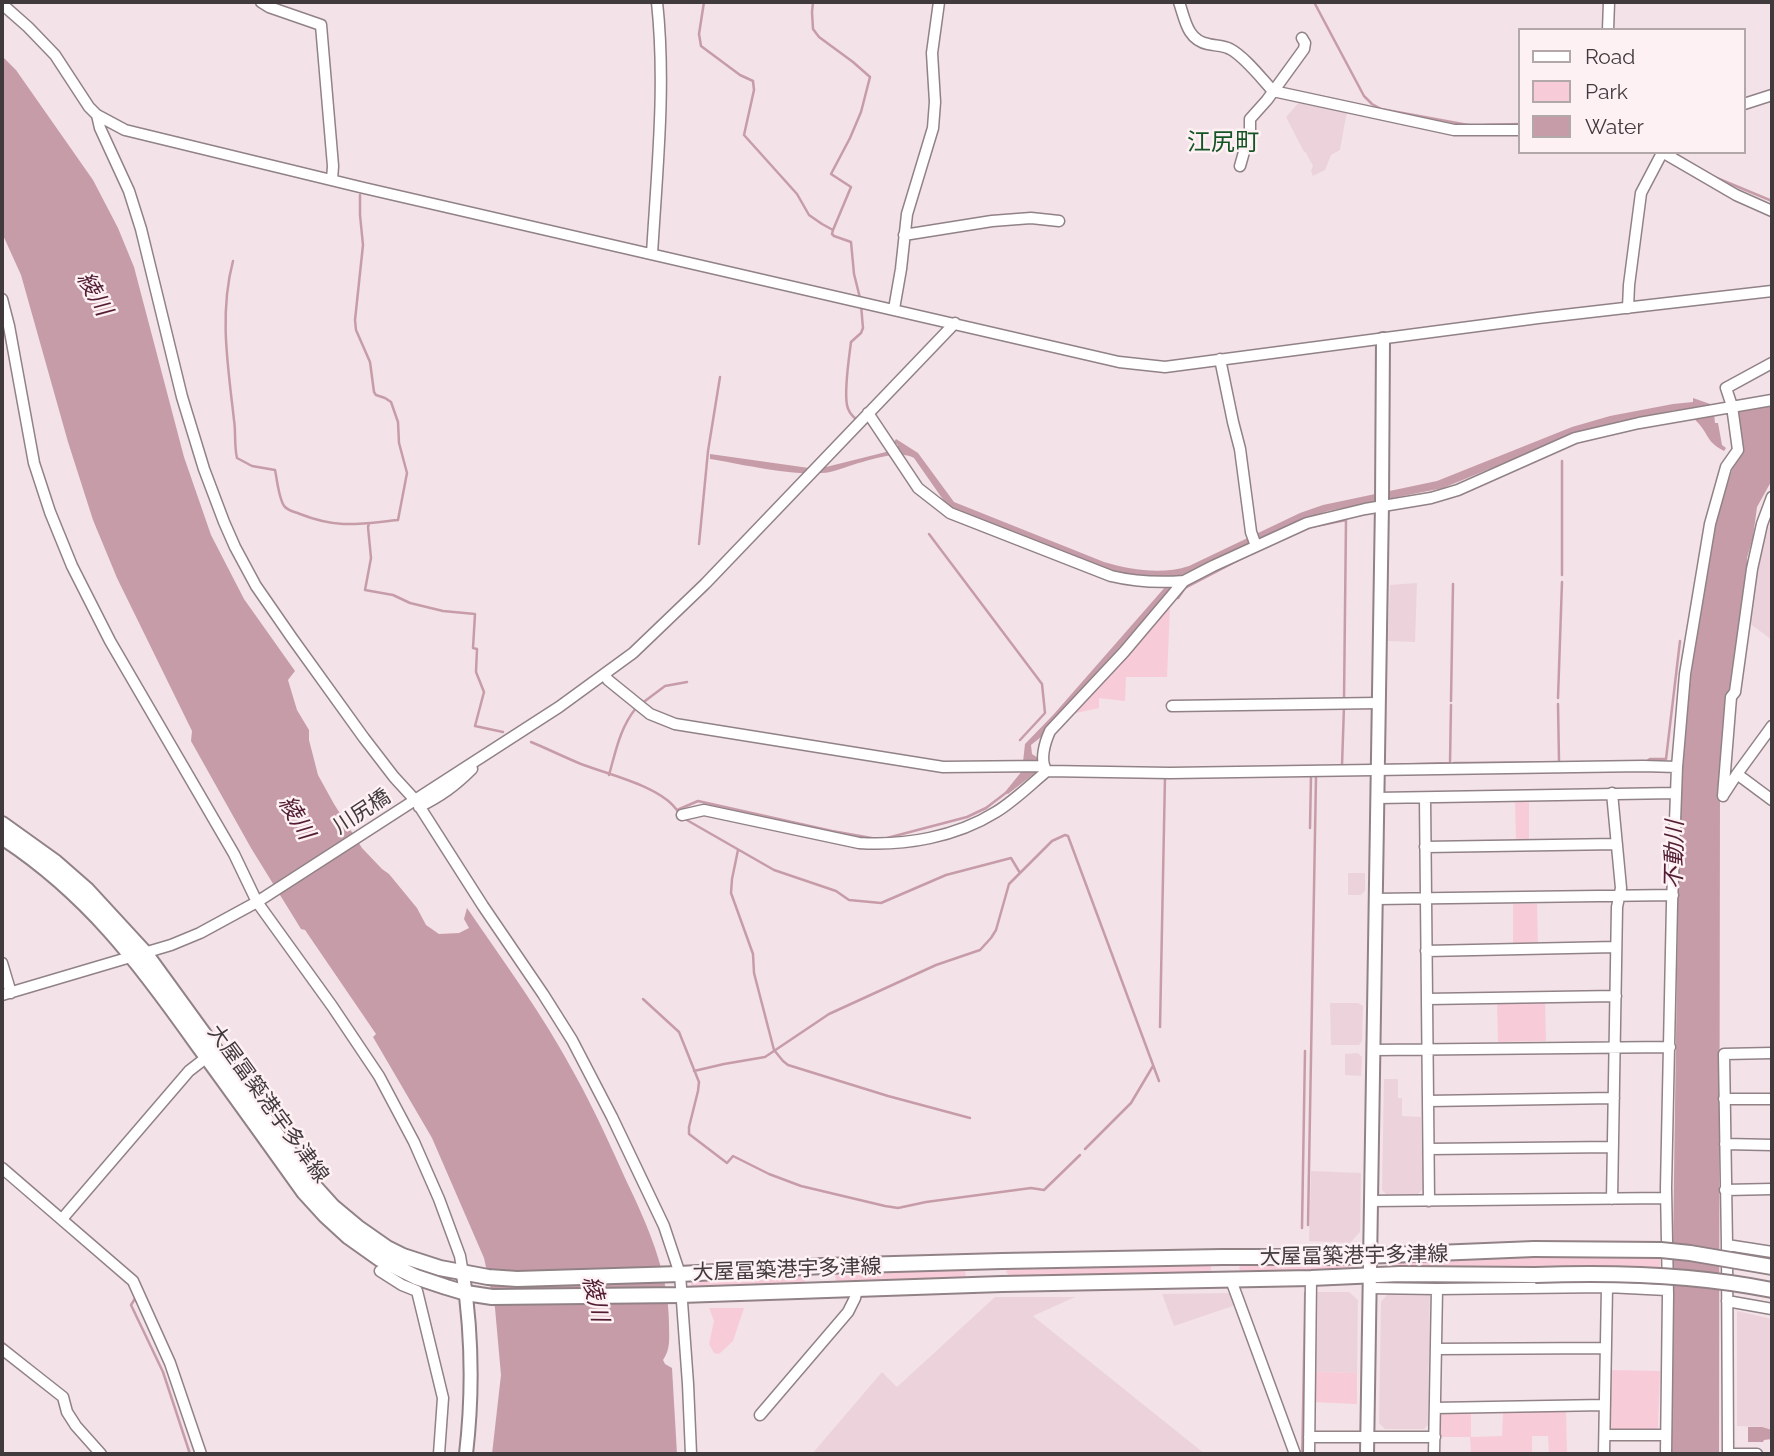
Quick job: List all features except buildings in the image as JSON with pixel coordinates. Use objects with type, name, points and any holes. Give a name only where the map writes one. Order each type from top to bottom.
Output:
[{"type":"main road","name":"大屋冨築港宇多津線","points":[[2,824],[55,862],[88,890],[314,1186],[357,1227],[382,1259]]},
{"type":"main road","name":"大屋冨築港宇多津線","points":[[2,837],[50,872],[140,955],[207,1057],[304,1192],[325,1215],[349,1237],[382,1259],[416,1277],[473,1294],[519,1298],[1311,1278],[1369,1282],[1400,1274],[1599,1273],[1744,1284],[1772,1290]]},
{"type":"main road","name":"大屋冨築港宇多津線","points":[[382,1259],[403,1256],[463,1273],[517,1279],[822,1266],[1369,1256],[1534,1249],[1661,1250],[1772,1268]]},
{"type":"main road","points":[[1222,1257],[1230,1280]]},
{"type":"main road","points":[[1002,1261],[1002,1284]]},
{"type":"main road","points":[[821,1291],[822,1266]]},
{"type":"street","points":[[261,2],[321,25],[332,180]]},
{"type":"street","points":[[652,254],[661,41],[657,2]]},
{"type":"street","points":[[894,309],[906,214],[933,128],[932,53],[939,2]]},
{"type":"street","points":[[1179,2],[1191,35],[1205,44],[1227,47],[1233,51],[1273,91],[1454,130],[1518,130]]},
{"type":"street","points":[[1608,28],[1609,2]]},
{"type":"street","points":[[2,4],[55,55],[89,107],[97,115],[125,130],[1119,362],[1165,367],[1772,290]]},
{"type":"street","points":[[1240,166],[1250,131],[1250,119],[1304,49],[1302,38]]},
{"type":"street","points":[[1746,103],[1772,95]]},
{"type":"street","points":[[97,115],[100,128],[129,191],[141,229],[182,397],[204,469],[235,547],[256,586],[327,689],[415,804],[572,1040],[664,1226],[677,1295],[688,1384],[691,1454]]},
{"type":"street","points":[[1628,308],[1641,193],[1661,154]]},
{"type":"street","points":[[1664,154],[1736,195],[1772,211]]},
{"type":"street","points":[[904,235],[992,221],[1031,218],[1059,221]]},
{"type":"street","points":[[2,299],[34,463],[50,513],[72,566],[110,641],[233,854],[379,1076],[414,1142],[439,1199],[460,1256],[463,1273],[473,1294],[470,1415],[466,1454]]},
{"type":"street","name":"川尻橋","points":[[6,994],[140,955],[200,933],[261,900],[415,804],[605,675],[633,653],[705,584],[955,323]]},
{"type":"street","points":[[1367,1454],[1383,339]]},
{"type":"street","points":[[1220,359],[1240,449],[1251,532],[1256,544]]},
{"type":"street","points":[[1666,1454],[1666,1198],[1675,793],[1685,674],[1710,524],[1726,467],[1738,450],[1732,406],[1726,388],[1772,363]]},
{"type":"street","points":[[868,413],[918,488],[950,513],[1111,576],[1131,581],[1167,583],[1182,581],[1256,544],[1307,523],[1365,509],[1382,500],[1431,498],[1458,490],[1575,438],[1639,423],[1772,400]]},
{"type":"street","points":[[1770,733],[1723,796],[1731,697],[1735,692],[1752,569],[1762,524],[1772,497]]},
{"type":"street","points":[[682,815],[704,810],[884,845],[930,838],[979,821],[1012,801],[1043,768],[1046,739],[1050,731],[1124,652],[1182,581]]},
{"type":"street","points":[[605,675],[650,714],[676,724],[943,767],[1021,766],[1170,773],[1677,767]]},
{"type":"street","points":[[1172,706],[1378,703]]},
{"type":"street","points":[[1737,774],[1771,797]]},
{"type":"street","points":[[1612,793],[1621,888],[1616,907],[1612,1199]]},
{"type":"street","points":[[1377,798],[1675,793]]},
{"type":"street","points":[[1424,798],[1429,1200]]},
{"type":"street","points":[[1425,847],[1617,844]]},
{"type":"street","points":[[1375,899],[1673,895]]},
{"type":"street","points":[[1426,951],[1616,947]]},
{"type":"street","points":[[2,963],[6,994]]},
{"type":"street","points":[[1427,999],[1616,996]]},
{"type":"street","points":[[1373,1050],[1670,1047]]},
{"type":"street","points":[[1757,1454],[1728,1454],[1724,1054],[1772,1053]]},
{"type":"street","points":[[62,1219],[189,1071],[207,1057]]},
{"type":"street","points":[[1428,1101],[1614,1098]]},
{"type":"street","points":[[1724,1099],[1772,1099]]},
{"type":"street","points":[[1725,1144],[1772,1144]]},
{"type":"street","points":[[1429,1149],[1613,1147]]},
{"type":"street","points":[[2,1168],[133,1281],[170,1363],[201,1454]]},
{"type":"street","points":[[1725,1190],[1772,1189]]},
{"type":"street","points":[[1371,1201],[1666,1198]]},
{"type":"street","points":[[1727,1245],[1772,1252]]},
{"type":"street","points":[[382,1259],[402,1285],[417,1291],[443,1398],[439,1454]]},
{"type":"street","points":[[1309,1454],[1311,1278]]},
{"type":"street","points":[[1230,1280],[1294,1454]]},
{"type":"street","points":[[1369,1282],[1437,1289],[1607,1287],[1667,1290]]},
{"type":"street","points":[[1604,1454],[1607,1287]]},
{"type":"street","points":[[760,1415],[848,1312],[857,1289]]},
{"type":"street","points":[[1434,1454],[1437,1289]]},
{"type":"street","points":[[1727,1301],[1772,1309]]},
{"type":"street","points":[[1436,1349],[1606,1348]]},
{"type":"street","points":[[2,1349],[63,1397],[75,1426],[101,1454]]},
{"type":"street","points":[[1435,1408],[1605,1405]]},
{"type":"street","points":[[1605,1435],[1666,1435]]},
{"type":"street","points":[[1310,1437],[1435,1437]]},
{"type":"shaded area","points":[[1301,100],[1347,111],[1340,150],[1331,155],[1325,170],[1313,176],[1313,166],[1286,117]]},
{"type":"shaded area","points":[[1772,515],[1772,640],[1749,623],[1762,550]]},
{"type":"shaded area","points":[[1417,583],[1415,642],[1388,641],[1390,585]]},
{"type":"shaded area","points":[[1348,873],[1365,873],[1365,891],[1361,895],[1348,895]]},
{"type":"shaded area","points":[[1330,1003],[1358,1003],[1363,1006],[1362,1041],[1359,1045],[1331,1045]]},
{"type":"shaded area","points":[[1358,1053],[1362,1057],[1361,1076],[1345,1075],[1345,1054]]},
{"type":"shaded area","points":[[1384,1079],[1398,1079],[1402,1116],[1421,1117],[1423,1189],[1418,1194],[1387,1195],[1382,1190]]},
{"type":"shaded area","points":[[1311,1171],[1361,1173],[1360,1232],[1350,1243],[1309,1241]]},
{"type":"shaded area","points":[[1390,1291],[1430,1291],[1428,1425],[1424,1429],[1385,1429],[1379,1423],[1381,1302]]},
{"type":"shaded area","points":[[1315,1292],[1349,1292],[1358,1300],[1357,1373],[1313,1372]]},
{"type":"shaded area","points":[[1232,1293],[1235,1302],[1233,1306],[1174,1326],[1162,1294]]},
{"type":"shaded area","points":[[995,1297],[1075,1297],[1033,1316],[1205,1454],[812,1454],[882,1372],[897,1387]]},
{"type":"shaded area","points":[[1737,1311],[1772,1319],[1772,1434],[1762,1427],[1737,1426]]},
{"type":"green space","points":[[1167,606],[1170,607],[1167,677],[1126,677],[1125,701],[1099,698],[1099,708],[1072,714]]},
{"type":"green space","points":[[1515,799],[1529,799],[1529,840],[1516,840]]},
{"type":"green space","points":[[1513,904],[1537,904],[1538,945],[1513,944]]},
{"type":"green space","points":[[1497,1001],[1545,1001],[1546,1041],[1498,1042]]},
{"type":"green space","points":[[1532,1240],[1661,1241],[1659,1285],[1533,1284],[1532,1269],[1392,1266],[1391,1261],[1532,1255]]},
{"type":"green space","points":[[1207,1263],[1211,1266],[1211,1272],[1207,1274],[1011,1277],[1006,1272],[1008,1268]]},
{"type":"green space","points":[[1242,1263],[1342,1263],[1349,1264],[1349,1272],[1241,1273],[1239,1268]]},
{"type":"green space","points":[[965,1268],[966,1279],[836,1283],[835,1272]]},
{"type":"green space","points":[[804,1272],[805,1284],[691,1289],[691,1277]]},
{"type":"green space","points":[[709,1308],[744,1308],[733,1341],[719,1354],[714,1353],[709,1344],[714,1321]]},
{"type":"green space","points":[[1609,1370],[1660,1371],[1656,1430],[1612,1430],[1609,1427]]},
{"type":"green space","points":[[1313,1372],[1357,1373],[1357,1404],[1313,1402]]},
{"type":"green space","points":[[1566,1411],[1567,1454],[1549,1454],[1548,1436],[1532,1436],[1532,1454],[1471,1454],[1470,1437],[1440,1437],[1440,1416],[1443,1413],[1471,1412],[1471,1437],[1502,1436],[1503,1412]]},
{"type":"water","name":"綾川","points":[[2,56],[16,70],[93,180],[118,228],[134,267],[184,457],[211,535],[244,599],[295,671],[288,680],[297,710],[309,730],[318,775],[334,804],[362,848],[389,874],[417,908],[426,925],[439,934],[459,933],[469,928],[464,919],[467,908],[549,1030],[601,1125],[649,1231],[661,1267],[668,1305],[669,1338],[663,1360],[672,1368],[677,1454],[492,1454],[501,1375],[495,1308],[484,1258],[432,1138],[373,1037],[376,1034],[305,930],[301,929],[251,848],[191,741],[192,731],[117,578],[93,520],[21,275],[2,233]]},
{"type":"water","points":[[1693,398],[1713,405],[1715,423],[1718,423],[1722,445],[1726,448],[1724,451],[1712,442],[1685,411],[1676,410],[1572,433],[1443,488],[1328,511],[1301,520],[1186,575],[1031,745],[1032,754],[1038,758],[1035,773],[1008,794],[1005,792],[1022,771],[1025,744],[1173,578],[1134,577],[1102,569],[949,506],[914,458],[906,455],[885,456],[818,473],[770,470],[710,459],[710,454],[809,468],[826,467],[898,449],[894,442],[896,439],[918,453],[954,502],[1104,562],[1157,571],[1189,566],[1300,513],[1323,505],[1437,481],[1572,427],[1610,416],[1693,402]]},
{"type":"water","points":[[1772,405],[1772,480],[1757,507],[1747,558],[1725,722],[1720,792],[1719,1454],[1670,1454],[1678,898],[1686,708],[1713,527],[1733,467],[1741,452],[1738,410]]},
{"type":"water","points":[[1304,1292],[1308,1292],[1305,1454],[1301,1454]]},
{"type":"water","points":[[1748,1427],[1772,1430],[1772,1439],[1748,1442]]},
{"type":"waterway","points":[[704,2],[699,34],[701,46],[740,75],[753,81],[754,90],[744,135],[797,194],[809,215],[833,230],[834,236],[851,242],[854,274],[860,298]]},
{"type":"waterway","points":[[813,2],[813,29],[819,37],[870,77],[861,112],[831,174],[851,187],[833,230]]},
{"type":"waterway","points":[[1314,2],[1364,96],[1372,104],[1381,109],[1468,125]]},
{"type":"waterway","points":[[1485,125],[1518,124]]},
{"type":"waterway","points":[[1676,154],[1685,160]]},
{"type":"waterway","points":[[1712,176],[1772,201]]},
{"type":"waterway","points":[[233,261],[226,301],[226,320],[227,360],[237,458],[252,466],[275,470],[281,500],[285,507],[292,511],[337,524],[398,520],[407,473],[399,443],[398,422],[391,402],[374,392],[370,362],[356,330],[363,245],[360,195]]},
{"type":"waterway","points":[[856,419],[847,407],[846,383],[851,342],[863,328],[861,305]]},
{"type":"waterway","points":[[699,544],[708,451],[720,377]]},
{"type":"waterway","points":[[1562,461],[1562,575]]},
{"type":"waterway","points":[[1306,528],[1346,520],[1344,700]]},
{"type":"waterway","points":[[369,524],[371,558],[365,590],[393,595],[410,603],[443,611],[475,614],[473,648],[477,649],[476,672],[484,692],[475,726],[503,732]]},
{"type":"waterway","points":[[929,534],[1042,684],[1045,713],[1020,740]]},
{"type":"waterway","points":[[1178,598],[1185,588],[1252,553]]},
{"type":"waterway","points":[[1558,698],[1562,582]]},
{"type":"waterway","points":[[1451,701],[1453,584]]},
{"type":"waterway","points":[[1647,761],[1666,759],[1680,641]]},
{"type":"waterway","points":[[641,704],[665,686],[687,682]]},
{"type":"waterway","points":[[1558,704],[1559,761]]},
{"type":"waterway","points":[[1388,765],[1450,763],[1451,705]]},
{"type":"waterway","points":[[1342,766],[1344,706]]},
{"type":"waterway","points":[[609,775],[622,731],[636,708]]},
{"type":"waterway","points":[[531,742],[581,764],[648,788],[661,795],[678,812]]},
{"type":"waterway","points":[[1454,763],[1622,762]]},
{"type":"waterway","points":[[1310,828],[1311,775]]},
{"type":"waterway","points":[[1160,1027],[1165,777]]},
{"type":"waterway","points":[[1308,1225],[1316,777]]},
{"type":"waterway","points":[[677,810],[698,801],[877,839],[967,817],[986,808],[1007,792]]},
{"type":"waterway","points":[[685,819],[774,870],[836,891],[849,900],[881,903],[946,875],[1011,858],[1020,873]]},
{"type":"waterway","points":[[694,1071],[765,1057],[829,1014],[936,965],[980,950],[996,930],[1009,884],[1052,841],[1065,835],[1068,836],[1159,1081]]},
{"type":"waterway","points":[[738,850],[731,893],[753,954],[754,973],[774,1050],[783,1061],[788,1065],[888,1096],[970,1118]]},
{"type":"waterway","points":[[643,999],[679,1032],[699,1082],[689,1134],[727,1163],[733,1156],[801,1186],[898,1208],[1031,1188],[1044,1190],[1080,1155]]},
{"type":"waterway","points":[[1302,1228],[1305,1051]]},
{"type":"waterway","points":[[1085,1149],[1131,1103],[1153,1066]]},
{"type":"waterway","points":[[136,1297],[131,1305],[163,1372],[190,1454]]},
{"type":"waterway","points":[[2,1342],[29,1364]]},
{"type":"district","name":"江尻町","points":[[1223,143]]},
{"type":"water label","name":"不動川","points":[[1675,855]]}]
